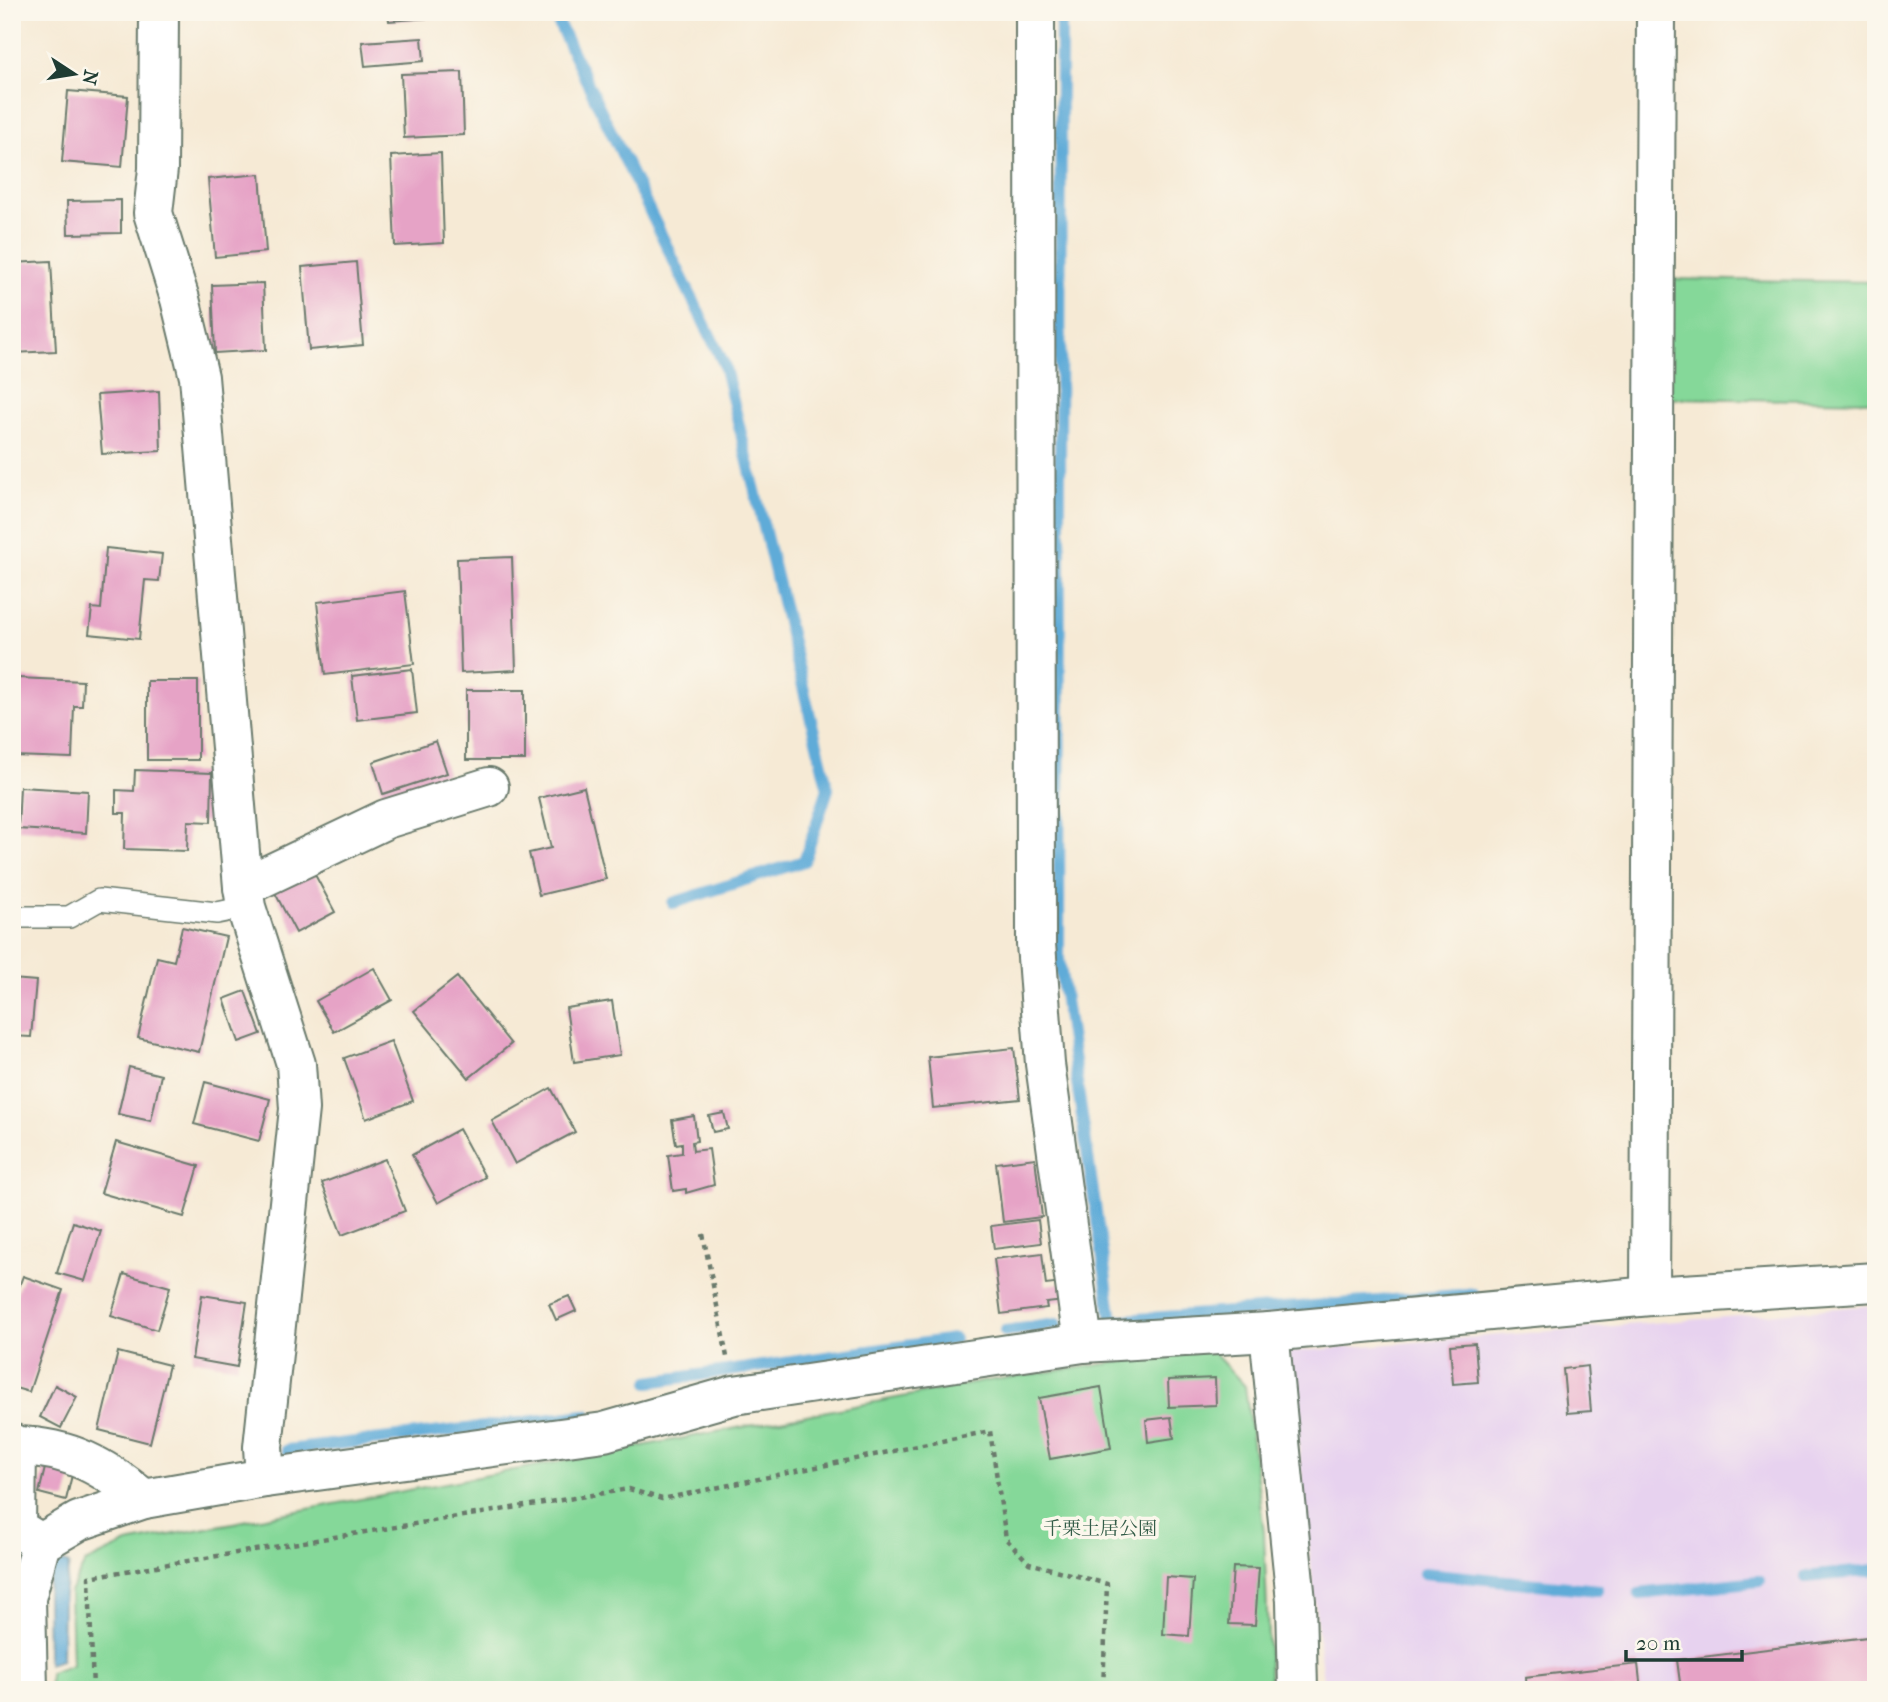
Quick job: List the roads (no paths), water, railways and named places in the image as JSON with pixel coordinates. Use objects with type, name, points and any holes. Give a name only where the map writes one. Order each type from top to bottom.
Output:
[{"type":"street","points":[[159,12],[158,169],[153,213],[180,299],[200,377],[245,897],[296,1064],[299,1109],[263,1447],[265,1478]]},
{"type":"street","points":[[1035,12],[1036,944],[1045,1064],[1083,1343]]},
{"type":"street","points":[[1650,1296],[1656,12]]},
{"type":"street","points":[[245,897],[386,819],[489,787]]},
{"type":"street","points":[[28,1690],[19,1598],[41,1544],[79,1521],[144,1499],[265,1478],[604,1432],[734,1395],[1083,1343],[1269,1332],[1650,1296],[1876,1282]]},
{"type":"street","points":[[1269,1332],[1296,1601],[1298,1690]]},
{"type":"street","points":[[41,1544],[16,1528],[15,1445],[44,1447],[106,1468],[144,1499]]},
{"type":"lane","points":[[12,917],[69,917],[99,900],[217,913],[245,897]]},
{"type":"water","points":[[54,1559],[69,1564],[63,1601],[62,1660],[48,1664],[47,1593]]},
{"type":"waterway","points":[[553,12],[724,364],[828,789],[804,861],[673,903]]},
{"type":"waterway","points":[[1061,12],[1059,959],[1112,1321],[1473,1294]]},
{"type":"waterway","points":[[1005,1331],[1057,1324]]},
{"type":"waterway","points":[[649,1382],[954,1339]]},
{"type":"waterway","points":[[287,1450],[586,1415]]},
{"type":"waterway","points":[[1806,1577],[1876,1570]]},
{"type":"waterway","points":[[1424,1573],[1598,1590]]},
{"type":"waterway","points":[[1639,1594],[1759,1581]]},
{"type":"park label","name":"千栗土居公園","points":[[1100,1528]]}]
